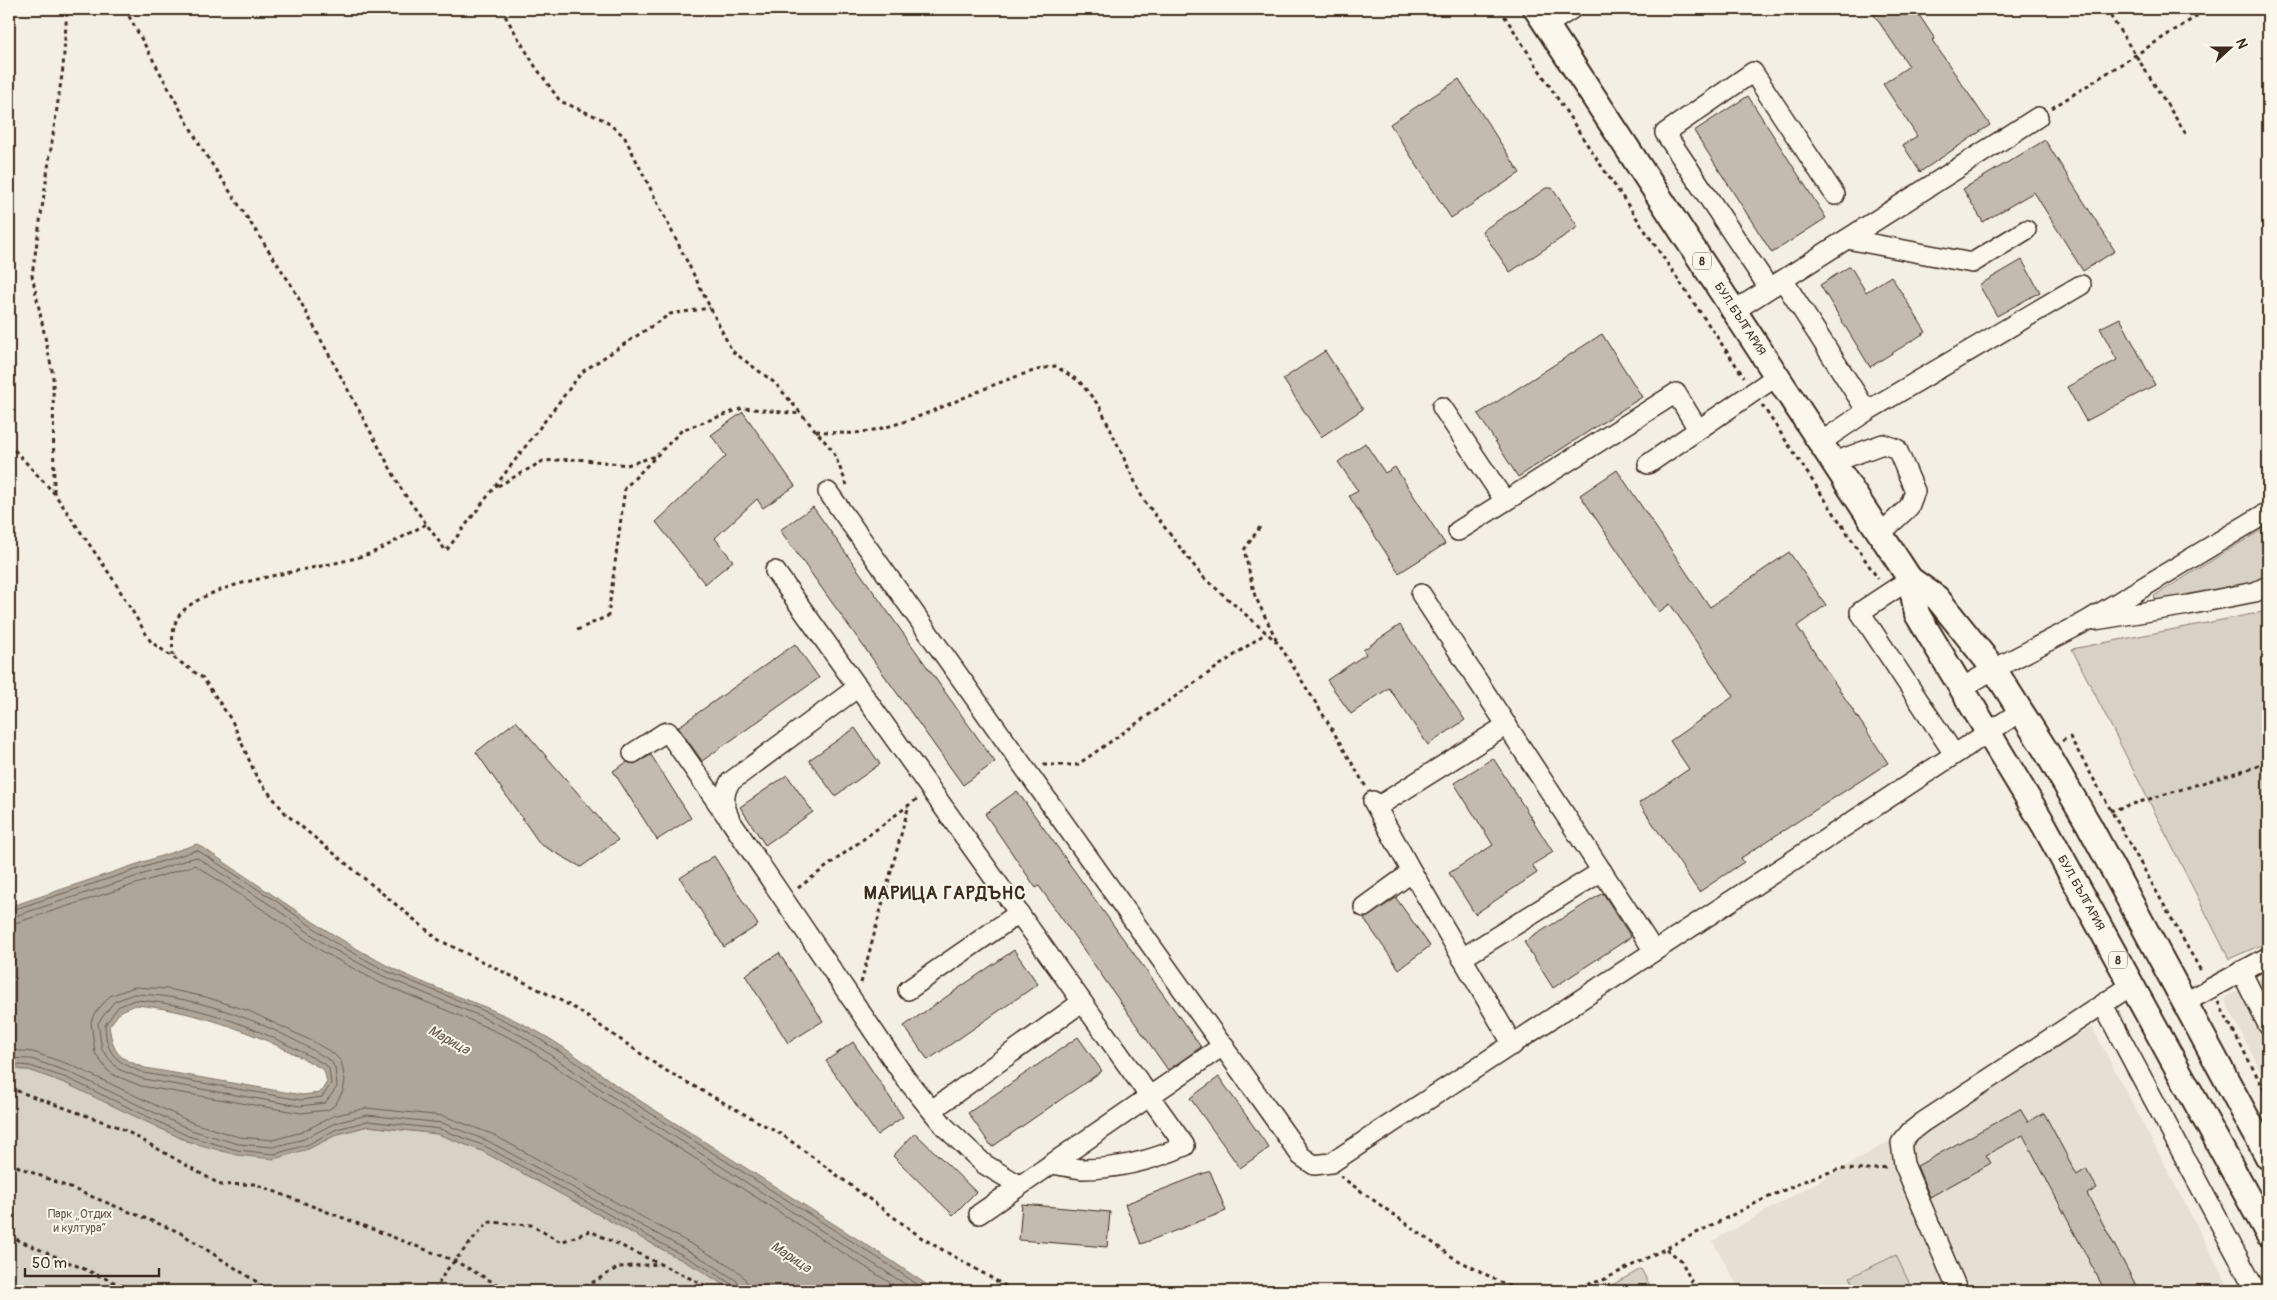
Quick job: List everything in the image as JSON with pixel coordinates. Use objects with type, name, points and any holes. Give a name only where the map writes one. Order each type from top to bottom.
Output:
[{"type":"main road","name":"БУЛ. БЪЛГАРИЯ","points":[[1541,17],[1910,579],[1937,598],[1994,669],[2021,711],[2089,825],[2268,1157]]},
{"type":"main road","name":"БУЛ. БЪЛГАРИЯ","points":[[1910,579],[1917,614],[2044,825],[2268,1234]]},
{"type":"street","points":[[1541,17],[1572,9]]},
{"type":"street","points":[[1835,195],[1752,72],[1665,133],[1867,411]]},
{"type":"street","points":[[1734,310],[2038,117]]},
{"type":"street","points":[[1847,239],[1972,263],[2026,230]]},
{"type":"street","points":[[1821,442],[1867,411],[2081,285]]},
{"type":"street","points":[[1648,464],[1777,376]]},
{"type":"street","points":[[1458,531],[1676,393],[1698,429]]},
{"type":"street","points":[[1442,407],[1506,501]]},
{"type":"street","points":[[1834,462],[1883,444],[1897,449],[1915,491],[1909,507],[1880,534]]},
{"type":"street","points":[[828,492],[1301,1156],[1314,1164],[1331,1163],[2021,711]]},
{"type":"street","points":[[1962,688],[1994,669],[2087,621],[2268,512]]},
{"type":"street","points":[[775,571],[1185,1146],[1163,1155],[1131,1164],[1082,1169],[1051,1164]]},
{"type":"street","points":[[1910,579],[1860,612],[1954,754]]},
{"type":"street","points":[[2087,621],[2254,592],[2268,586]]},
{"type":"street","points":[[1422,594],[1654,951]]},
{"type":"street","points":[[730,820],[724,803],[725,792],[730,782],[858,687]]},
{"type":"street","points":[[1507,725],[1375,804],[1412,872],[1513,1045]]},
{"type":"street","points":[[633,753],[668,732],[906,1079],[945,1127],[984,1164],[1019,1185]]},
{"type":"street","points":[[1462,958],[1602,871]]},
{"type":"street","points":[[1364,907],[1412,872]]},
{"type":"street","points":[[908,990],[1019,913]]},
{"type":"street","points":[[2184,1003],[2268,957]]},
{"type":"street","points":[[2241,971],[2268,1025]]},
{"type":"street","points":[[1958,1291],[1904,1164],[1901,1143],[1910,1132],[1923,1122],[2132,985]]},
{"type":"street","points":[[932,1110],[1082,1002]]},
{"type":"street","points":[[2103,1005],[2256,1291]]},
{"type":"street","points":[[979,1214],[1224,1046]]},
{"type":"path","points":[[54,493],[54,375],[32,276],[63,68],[67,9]]},
{"type":"path","points":[[125,9],[202,149],[292,286],[403,492],[446,551],[582,372],[670,314],[710,308]]},
{"type":"path","points":[[501,9],[535,66],[560,101],[604,120],[624,136],[732,351],[775,383],[833,451],[849,490],[848,520]]},
{"type":"path","points":[[2106,9],[2186,134]]},
{"type":"path","points":[[2038,117],[2208,9]]},
{"type":"path","points":[[816,431],[854,433],[910,420],[1029,371],[1055,366],[1079,381],[1100,407],[1143,499],[1202,576],[1279,644]]},
{"type":"path","points":[[577,630],[608,616],[625,488],[682,430],[743,408],[802,414]]},
{"type":"path","points":[[9,444],[54,493],[111,576],[151,642],[203,678],[232,721],[257,778],[286,814],[439,940],[556,998],[663,1069],[784,1136],[922,1238],[1014,1291]]},
{"type":"path","points":[[495,487],[542,462],[578,459],[627,465],[657,456]]},
{"type":"path","points":[[173,657],[172,634],[182,611],[201,599],[237,585],[311,570],[370,553],[427,524]]},
{"type":"path","points":[[1260,527],[1244,550],[1255,596],[1279,644],[1327,721],[1375,804]]},
{"type":"path","points":[[1026,768],[1052,764],[1078,765],[1266,633]]},
{"type":"path","points":[[2110,811],[2268,763]]},
{"type":"path","points":[[784,899],[930,789]]},
{"type":"path","points":[[856,1004],[909,805]]},
{"type":"path","points":[[9,1088],[121,1128],[221,1184],[255,1184],[454,1261],[509,1291]]},
{"type":"path","points":[[9,1163],[178,1232],[271,1291]]},
{"type":"path","points":[[1331,1163],[1342,1178],[1454,1258],[1518,1291]]},
{"type":"path","points":[[1548,1291],[1569,1289],[1603,1280],[1758,1202],[1811,1178],[1840,1170],[1869,1170],[1904,1164]]},
{"type":"path","points":[[435,1291],[445,1272],[488,1222],[531,1226],[561,1242],[590,1231],[717,1291]]},
{"type":"path","points":[[9,1236],[134,1291]]},
{"type":"path","points":[[1666,1249],[1681,1260],[1696,1291]]},
{"type":"path","points":[[578,1291],[619,1267],[660,1264]]},
{"type":"shaded area","points":[[2268,974],[2268,1086],[2224,998]]},
{"type":"shaded area","points":[[2092,1027],[2231,1291],[1740,1291],[1713,1241]]},
{"type":"green space","points":[[2268,526],[2268,578],[2250,586],[2157,604],[2154,596]]},
{"type":"green space","points":[[2268,611],[2268,942],[2229,959],[2072,649]]},
{"type":"green space","name":"Парк „Отдих и култура“","points":[[9,1069],[29,1070],[65,1083],[187,1141],[308,1149],[338,1134],[368,1126],[438,1134],[482,1151],[702,1271],[733,1291],[9,1291]]},
{"type":"green space","points":[[1896,1255],[1913,1291],[1857,1291],[1850,1277]]},
{"type":"green space","points":[[1641,1269],[1653,1291],[1601,1291]]},
{"type":"water","name":"Марица","points":[[197,844],[314,922],[386,965],[403,974],[491,1009],[550,1039],[620,1088],[936,1291],[734,1291],[702,1271],[482,1151],[438,1134],[368,1126],[338,1134],[308,1149],[274,1159],[236,1155],[187,1141],[65,1083],[29,1070],[9,1069],[9,907]],"holes":[[[136,1005],[186,1013],[257,1036],[324,1070],[327,1082],[320,1093],[302,1095],[145,1068],[123,1058],[115,1050],[109,1026],[121,1011]]]},
{"type":"building","points":[[1870,9],[1915,9],[1935,39],[1932,40],[1990,125],[1920,172],[1903,145],[1917,136],[1883,84],[1909,66]]},
{"type":"building","points":[[1459,79],[1520,173],[1451,218],[1390,124]]},
{"type":"building","points":[[1748,96],[1826,218],[1772,253],[1694,131]]},
{"type":"building","points":[[2045,140],[2115,251],[2083,271],[2034,192],[1983,222],[1963,189]]},
{"type":"building","points":[[1546,188],[1552,188],[1578,227],[1510,272],[1482,231]]},
{"type":"building","points":[[2022,260],[2040,292],[1997,316],[1979,285]]},
{"type":"building","points":[[1850,266],[1866,292],[1891,276],[1926,332],[1870,367],[1820,285]]},
{"type":"building","points":[[2120,318],[2155,385],[2086,421],[2067,387],[2117,360],[2100,328]]},
{"type":"building","points":[[1602,334],[1642,397],[1518,477],[1478,414]]},
{"type":"building","points":[[1325,351],[1363,409],[1321,437],[1283,379]]},
{"type":"building","points":[[743,412],[795,486],[763,508],[757,499],[715,538],[733,561],[705,584],[656,522],[726,456],[711,435]]},
{"type":"building","points":[[1365,443],[1385,473],[1395,467],[1445,544],[1399,573],[1349,496],[1358,491],[1338,462]]},
{"type":"building","points":[[1617,470],[1710,607],[1789,552],[1826,605],[1797,626],[1888,763],[1741,858],[1744,862],[1699,892],[1639,803],[1689,769],[1670,741],[1734,696],[1670,604],[1659,612],[1580,495]]},
{"type":"building","points":[[813,507],[995,762],[963,785],[780,530]]},
{"type":"building","points":[[1400,625],[1465,720],[1428,745],[1389,688],[1351,714],[1327,680],[1366,654],[1363,650]]},
{"type":"building","points":[[795,644],[819,678],[702,761],[678,727]]},
{"type":"building","points":[[516,721],[618,840],[581,867],[540,844],[476,752]]},
{"type":"building","points":[[855,728],[880,764],[835,796],[809,760]]},
{"type":"building","points":[[651,755],[691,818],[657,840],[613,771],[627,762],[634,764]]},
{"type":"building","points":[[1493,758],[1553,852],[1532,865],[1537,873],[1475,914],[1449,873],[1493,845],[1454,783]]},
{"type":"building","points":[[787,775],[813,812],[765,845],[740,807]]},
{"type":"building","points":[[1017,791],[1201,1047],[1168,1070],[1039,886],[1036,888],[985,814]]},
{"type":"building","points":[[714,856],[758,925],[724,947],[680,878]]},
{"type":"building","points":[[1603,893],[1631,937],[1553,988],[1524,942]]},
{"type":"building","points":[[1396,898],[1430,946],[1399,969],[1364,919]]},
{"type":"building","points":[[1014,950],[1038,984],[928,1060],[904,1026]]},
{"type":"building","points":[[779,953],[823,1021],[788,1043],[745,975]]},
{"type":"building","points":[[1078,1037],[1102,1071],[992,1147],[968,1113]]},
{"type":"building","points":[[853,1042],[903,1117],[877,1135],[826,1061]]},
{"type":"building","points":[[1219,1077],[1269,1148],[1240,1168],[1190,1098]]},
{"type":"building","points":[[2020,1109],[2028,1122],[2044,1113],[2077,1175],[2086,1169],[2097,1188],[2087,1194],[2139,1291],[2105,1291],[2023,1135],[1986,1155],[1991,1163],[1930,1197],[1917,1166]]},
{"type":"building","points":[[915,1133],[976,1192],[953,1215],[893,1156]]},
{"type":"building","points":[[1210,1171],[1226,1211],[1141,1244],[1125,1204]]},
{"type":"building","points":[[1022,1204],[1110,1212],[1107,1247],[1019,1240]]},
{"type":"district","name":"МАРИЦА ГАРДЪНС","points":[[945,893]]}]
